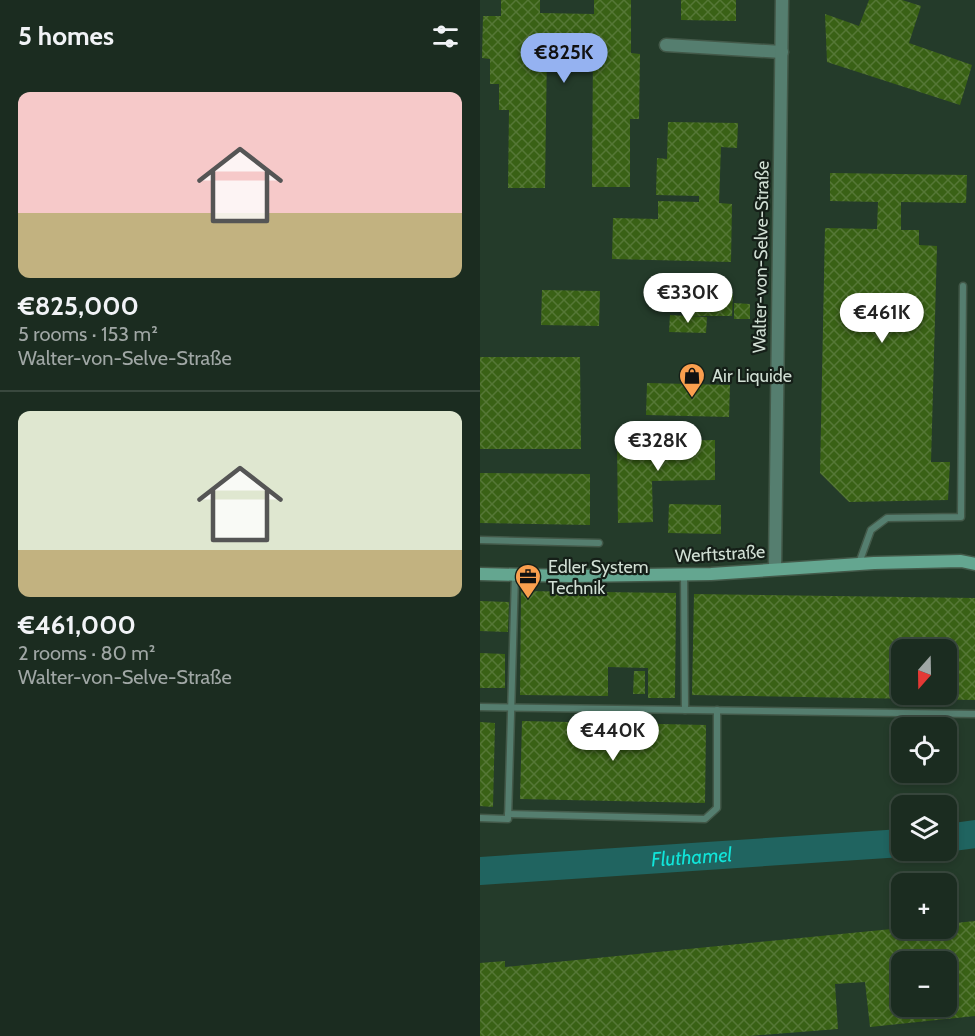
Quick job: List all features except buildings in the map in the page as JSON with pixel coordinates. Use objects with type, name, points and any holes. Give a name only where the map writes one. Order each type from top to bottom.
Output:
[{"type":"street","name":"Walter-von-Selve-Straße","points":[[775,569],[782,0]]},
{"type":"street","points":[[666,45],[782,52]]},
{"type":"street","name":"Werftstraße","points":[[480,573],[684,574],[858,564],[961,561],[975,564]]},
{"type":"lane","points":[[858,564],[871,530],[887,519],[961,517],[963,286]]},
{"type":"lane","points":[[480,540],[599,543]]},
{"type":"lane","points":[[480,819],[508,819],[515,574]]},
{"type":"lane","points":[[684,574],[685,710]]},
{"type":"lane","points":[[480,707],[975,714]]},
{"type":"lane","points":[[508,814],[705,819],[717,808],[717,710]]},
{"type":"waterway","name":"Fluthamel","points":[[957,836],[975,834]]},
{"type":"waterway","name":"Fluthamel","points":[[480,871],[891,844]]},
{"type":"place","name":"Air Liquide","points":[[692,399]]},
{"type":"place","name":"Edler System Technik","points":[[528,600]]}]
